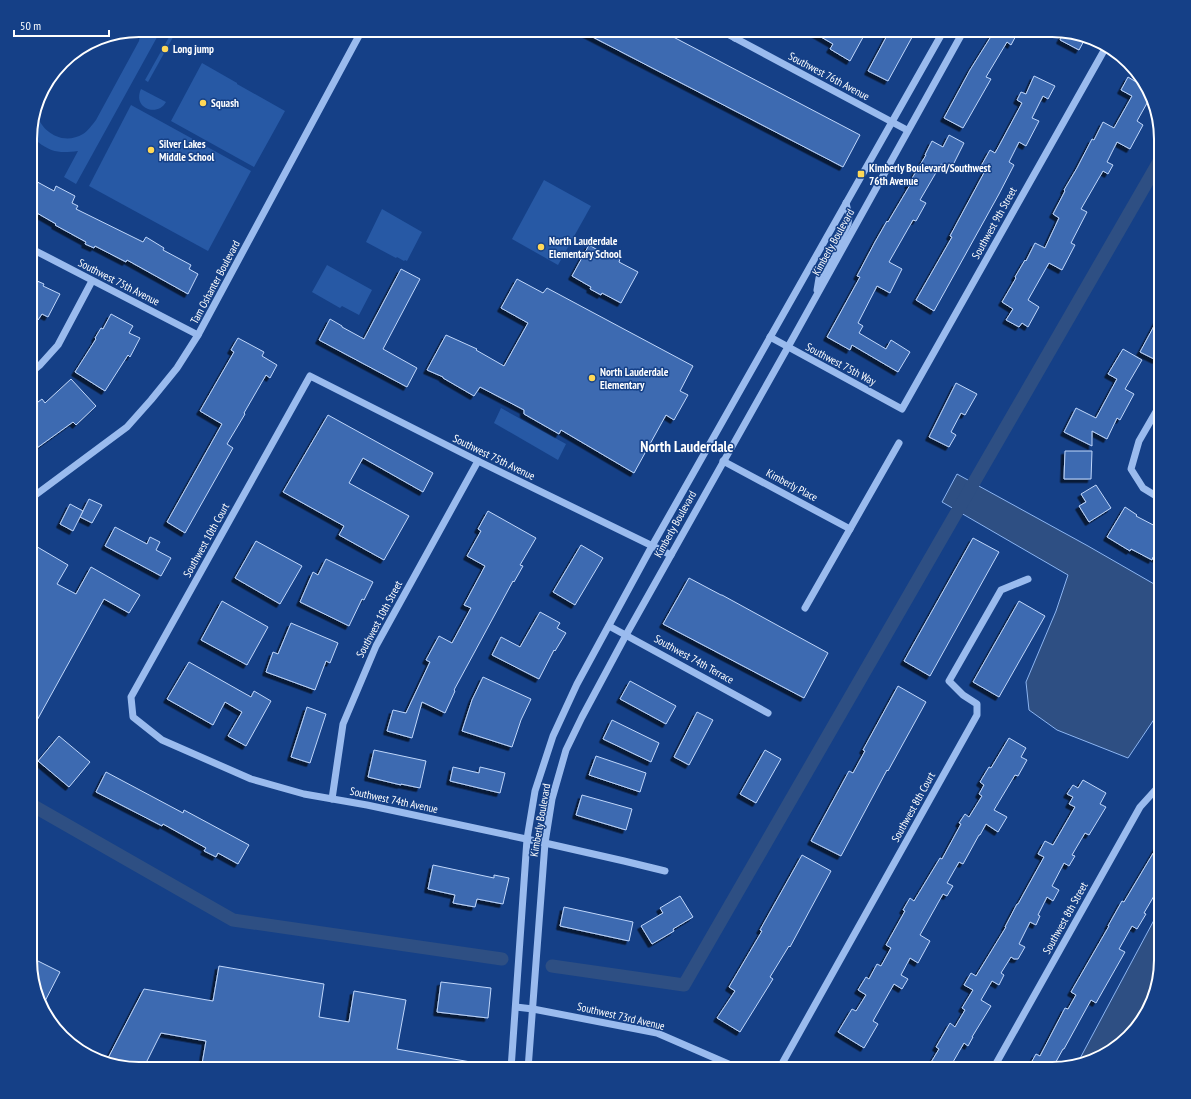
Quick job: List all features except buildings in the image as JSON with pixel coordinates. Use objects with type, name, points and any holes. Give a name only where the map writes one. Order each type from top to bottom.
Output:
[{"type":"street","name":"Tam Oshanter Boulevard","points":[[37,494],[127,426],[152,400],[178,368],[198,336],[358,37]]},
{"type":"street","name":"Kimberly Boulevard","points":[[512,1062],[527,839],[535,791],[553,736],[577,684],[652,546],[940,37]]},
{"type":"street","name":"Kimberly Boulevard","points":[[529,1062],[545,843],[552,799],[566,750],[626,635],[960,37]]},
{"type":"street","name":"Southwest 76th Avenue","points":[[735,38],[907,130]]},
{"type":"street","name":"Southwest 9th Street","points":[[902,409],[1103,52]]},
{"type":"street","points":[[817,294],[819,278],[848,224],[849,216],[846,203]]},
{"type":"street","name":"Southwest 75th Avenue","points":[[37,252],[198,336]]},
{"type":"street","points":[[37,367],[58,345],[92,281]]},
{"type":"street","name":"Southwest 75th Way","points":[[770,337],[902,409]]},
{"type":"street","name":"Southwest 75th Avenue","points":[[310,376],[478,461],[671,555]]},
{"type":"street","name":"Southwest 10th Court","points":[[133,717],[131,698],[310,376]]},
{"type":"street","points":[[1154,415],[1139,441],[1131,469],[1143,488],[1154,495]]},
{"type":"street","points":[[805,608],[899,443]]},
{"type":"street","name":"Southwest 10th Street","points":[[332,799],[343,724],[376,646],[478,461]]},
{"type":"street","name":"Kimberly Place","points":[[723,461],[850,529]]},
{"type":"street","name":"Southwest 8th Court","points":[[783,1062],[977,715],[977,704],[963,695],[949,680],[1001,590],[1028,579]]},
{"type":"street","name":"Southwest 74th Terrace","points":[[609,626],[768,712]]},
{"type":"street","name":"Southwest 74th Avenue","points":[[133,717],[162,740],[251,779],[304,794],[367,805],[527,839],[665,871]]},
{"type":"street","name":"Southwest 8th Street","points":[[997,1062],[1140,806],[1154,790]]},
{"type":"street","name":"Southwest 73rd Avenue","points":[[516,1008],[533,1009],[657,1033],[724,1062]]},
{"type":"shaded area","points":[[140,37],[157,37],[76,184],[64,177],[78,151],[62,152],[52,150],[37,141],[39,120],[47,131],[60,138],[75,137],[85,133],[96,120],[139,41]]},
{"type":"shaded area","name":"Long jump","points":[[169,37],[173,37],[148,82],[145,80]]},
{"type":"shaded area","points":[[202,63],[285,111],[254,167],[171,121]]},
{"type":"shaded area","points":[[141,89],[166,102],[162,107],[157,109],[147,109],[140,102],[139,96]]},
{"type":"shaded area","points":[[131,105],[251,171],[208,251],[89,186]]},
{"type":"shaded area","points":[[544,180],[591,206],[558,265],[512,239]]},
{"type":"shaded area","points":[[382,209],[422,232],[407,261],[397,257],[396,258],[366,242]]},
{"type":"shaded area","points":[[327,265],[372,290],[359,315],[342,306],[340,308],[312,292]]},
{"type":"shaded area","points":[[501,408],[566,444],[558,460],[494,423]]},
{"type":"shaded area","points":[[957,474],[1154,584],[1154,719],[1128,758],[1057,730],[1029,710],[1026,682],[1056,611],[1068,575],[942,502]]},
{"type":"shaded area","points":[[1154,920],[1154,966],[1149,992],[1143,1005],[1133,1022],[1119,1037],[1097,1051],[1080,1058]]},
{"type":"waterway","points":[[552,966],[684,985],[1154,170]]},
{"type":"waterway","points":[[37,808],[233,920],[502,959]]},
{"type":"place","name":"Long jump","points":[[165,49]]},
{"type":"place","name":"Squash","points":[[203,103]]},
{"type":"place","name":"Silver Lakes Middle School","points":[[151,150]]},
{"type":"place","name":"Kimberly Boulevard/Southwest 76th Avenue","points":[[861,174]]},
{"type":"place","name":"North Lauderdale Elementary School","points":[[541,247]]},
{"type":"place","name":"North Lauderdale Elementary","points":[[592,378]]},
{"type":"district","name":"North Lauderdale","points":[[687,446]]}]
